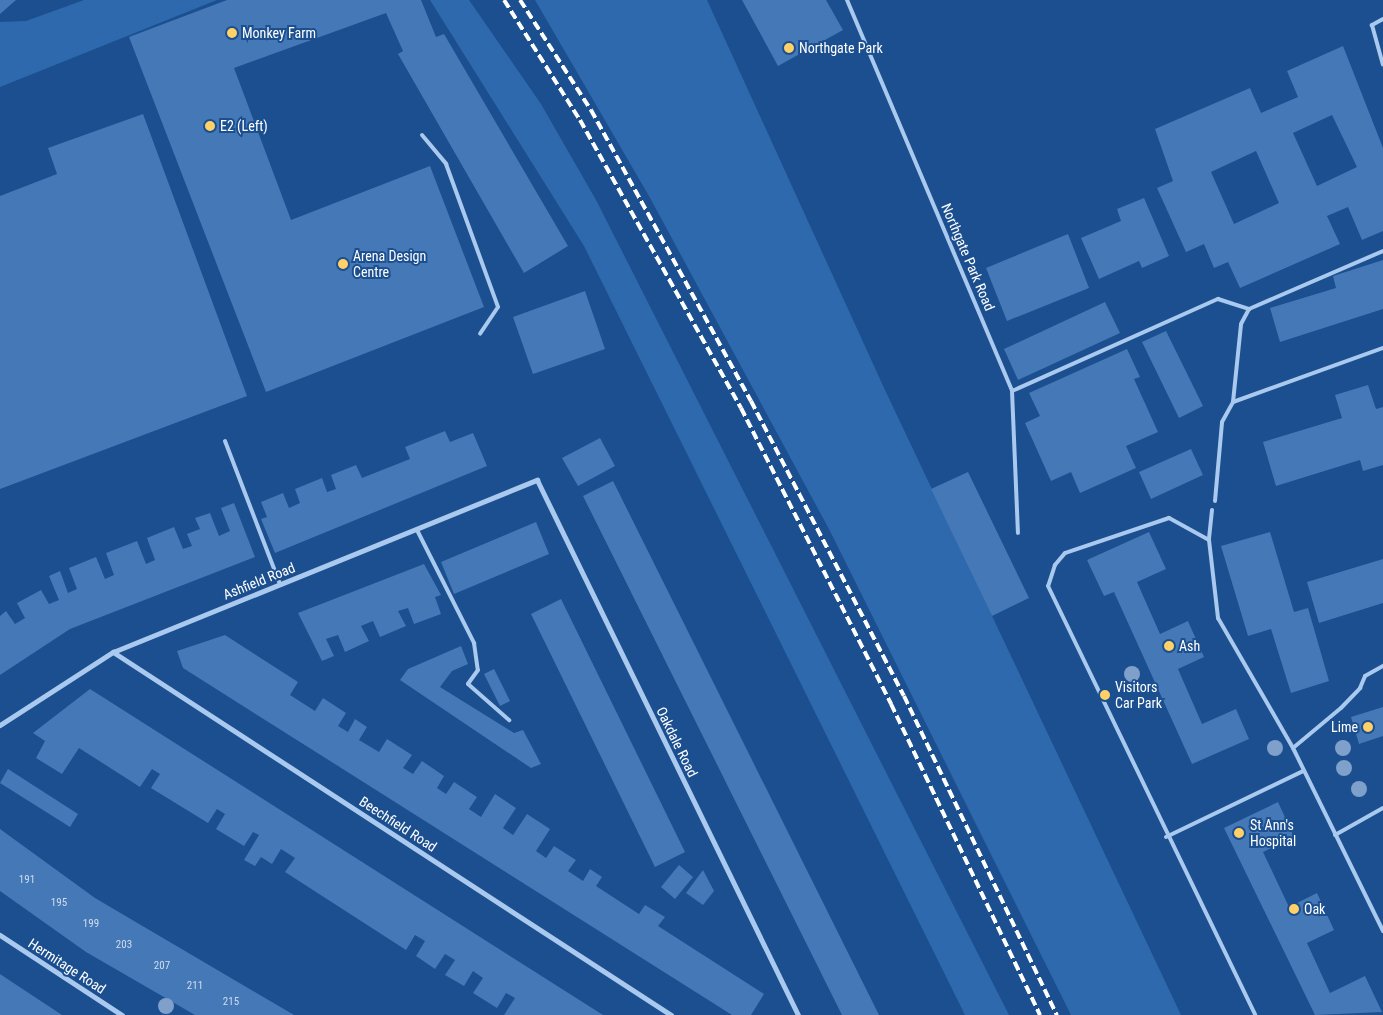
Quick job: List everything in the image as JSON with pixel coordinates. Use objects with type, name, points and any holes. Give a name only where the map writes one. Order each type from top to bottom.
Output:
[{"type":"street","name":"Ashfield Road","points":[[0,724],[113,652],[537,480]]},
{"type":"street","name":"Oakdale Road","points":[[537,480],[798,1015]]},
{"type":"street","name":"Beechfield Road","points":[[113,652],[672,1015]]},
{"type":"street","name":"Hermitage Road","points":[[0,935],[122,1015]]},
{"type":"lane","name":"Northgate Park Road","points":[[847,0],[1012,391],[1018,533]]},
{"type":"lane","points":[[1383,19],[1372,25],[1383,66]]},
{"type":"lane","points":[[422,136],[446,164],[498,308],[480,334]]},
{"type":"lane","points":[[1215,501],[1222,422],[1233,402],[1241,324],[1249,309],[1383,250]]},
{"type":"lane","points":[[1012,391],[1218,299],[1249,309]]},
{"type":"lane","points":[[1233,402],[1383,348]]},
{"type":"lane","points":[[225,441],[280,584]]},
{"type":"lane","points":[[1212,510],[1209,540],[1218,618],[1292,748],[1383,931]]},
{"type":"lane","points":[[1209,540],[1169,518],[1065,553],[1054,565],[1048,586],[1166,837],[1255,1015]]},
{"type":"lane","points":[[417,530],[474,643],[478,670],[468,684],[509,720]]},
{"type":"lane","points":[[1292,748],[1340,708],[1365,676],[1383,666]]},
{"type":"lane","points":[[1166,837],[1303,771]]},
{"type":"lane","points":[[1335,835],[1383,808]]},
{"type":"shaded area","points":[[84,0],[217,0],[0,87],[0,22],[26,21]]},
{"type":"shaded area","points":[[430,0],[469,0],[541,104],[596,200],[1009,1015],[965,1015],[584,246]]},
{"type":"shaded area","points":[[535,0],[707,0],[885,390],[1181,1015],[1071,1015],[830,531],[649,196]]},
{"type":"building","points":[[0,0],[16,0],[0,14]]},
{"type":"building","points":[[227,0],[421,0],[436,37],[444,34],[568,246],[524,273],[398,54],[403,51],[386,13],[234,68],[291,220],[430,166],[484,307],[266,392],[129,37]]},
{"type":"building","name":"Northgate Park","points":[[742,0],[826,0],[843,30],[778,66]]},
{"type":"building","points":[[1343,46],[1383,148],[1383,231],[1362,240],[1348,207],[1327,216],[1340,244],[1240,288],[1228,262],[1214,268],[1204,244],[1186,252],[1157,188],[1173,181],[1155,129],[1250,88],[1261,113],[1298,97],[1287,71]],"holes":[[[1332,115],[1357,167],[1317,186],[1293,133]],[[1256,151],[1279,203],[1234,224],[1211,172]]]},
{"type":"building","points":[[143,114],[247,396],[0,489],[0,196],[57,174],[48,148]]},
{"type":"building","points":[[1144,198],[1169,256],[1142,268],[1139,261],[1099,279],[1081,238],[1121,221],[1117,209]]},
{"type":"building","points":[[1068,234],[1089,288],[1007,321],[986,268]]},
{"type":"building","points":[[1383,260],[1383,309],[1280,342],[1270,308],[1336,288],[1333,276]]},
{"type":"building","points":[[585,291],[605,349],[533,374],[513,317]]},
{"type":"building","points":[[1105,302],[1120,333],[1018,380],[1004,349]]},
{"type":"building","points":[[1166,331],[1203,406],[1179,418],[1142,342]]},
{"type":"building","points":[[1127,349],[1140,377],[1134,379],[1158,432],[1126,446],[1136,468],[1080,493],[1071,472],[1051,481],[1025,423],[1040,416],[1029,393]]},
{"type":"building","points":[[1368,385],[1376,409],[1383,407],[1383,465],[1363,471],[1360,460],[1276,486],[1263,442],[1342,418],[1335,395]]},
{"type":"building","points":[[445,431],[450,442],[473,433],[487,466],[275,553],[261,519],[267,517],[261,502],[283,493],[289,508],[300,503],[295,489],[322,478],[327,492],[336,489],[331,475],[356,465],[362,478],[410,459],[405,447]]},
{"type":"building","points":[[600,438],[615,466],[578,486],[562,458]]},
{"type":"building","points":[[1191,449],[1203,475],[1151,499],[1139,472]]},
{"type":"building","points":[[968,472],[1029,598],[992,616],[931,489]]},
{"type":"building","points":[[613,481],[879,1015],[842,1015],[583,496]]},
{"type":"building","points":[[234,503],[255,557],[70,629],[0,675],[0,616],[6,611],[15,624],[25,618],[17,603],[41,590],[49,604],[59,600],[49,576],[60,571],[68,593],[77,589],[69,568],[96,557],[105,579],[114,575],[106,553],[137,541],[146,564],[155,560],[147,538],[174,527],[183,549],[192,546],[187,534],[200,529],[195,518],[210,513],[219,536],[230,531],[221,508]]},
{"type":"building","points":[[536,522],[549,554],[454,594],[441,562]]},
{"type":"building","name":"Ash","points":[[1149,532],[1166,569],[1137,582],[1160,634],[1188,621],[1204,657],[1178,669],[1202,724],[1236,709],[1249,739],[1192,764],[1114,592],[1104,596],[1087,560]]},
{"type":"building","points":[[1270,532],[1294,612],[1308,608],[1329,681],[1291,693],[1271,629],[1248,636],[1221,546]]},
{"type":"building","points":[[1383,559],[1383,603],[1319,623],[1307,582]]},
{"type":"building","points":[[424,564],[441,595],[435,597],[441,614],[414,624],[408,608],[398,611],[406,626],[380,637],[373,621],[361,626],[369,641],[345,652],[338,635],[326,639],[334,656],[322,661],[298,613]]},
{"type":"building","points":[[561,599],[685,852],[655,867],[531,614]]},
{"type":"building","points":[[225,635],[298,682],[290,695],[315,711],[323,698],[346,713],[338,726],[348,732],[355,719],[367,727],[359,740],[379,752],[387,739],[412,755],[403,768],[413,774],[422,761],[444,776],[437,788],[446,794],[454,782],[477,797],[469,809],[481,817],[495,794],[516,808],[503,828],[513,835],[527,814],[550,829],[536,851],[546,858],[554,846],[576,860],[568,871],[583,881],[590,869],[602,877],[596,886],[639,914],[645,905],[665,917],[658,926],[764,994],[751,1015],[732,1015],[183,668],[177,651]]},
{"type":"building","points":[[461,646],[468,664],[452,671],[440,687],[514,733],[523,730],[541,764],[531,768],[400,680],[408,669]]},
{"type":"building","points":[[494,669],[510,701],[500,706],[484,674]]},
{"type":"building","points":[[90,689],[603,1015],[504,1015],[515,998],[506,993],[497,1008],[473,993],[483,978],[473,971],[464,986],[445,975],[455,960],[445,954],[435,969],[416,956],[425,941],[415,935],[406,950],[285,872],[295,858],[281,849],[272,864],[261,857],[255,866],[244,860],[259,835],[253,832],[244,846],[216,829],[225,814],[217,809],[208,823],[151,788],[160,774],[152,769],[140,787],[79,748],[62,774],[36,758],[45,741],[33,733]]},
{"type":"building","name":"Lime","points":[[1383,707],[1383,736],[1359,744],[1351,717]]},
{"type":"building","points":[[8,769],[78,814],[70,827],[0,783]]},
{"type":"building","name":"Oak","points":[[1278,802],[1294,837],[1263,852],[1289,907],[1317,893],[1334,930],[1307,943],[1330,993],[1365,976],[1382,1012],[1315,1015],[1224,828]]},
{"type":"building","points":[[0,829],[95,898],[294,1015],[195,1015],[86,952],[0,891]]},
{"type":"building","points":[[679,865],[693,877],[675,899],[661,887]]},
{"type":"building","points":[[703,870],[714,891],[703,905],[686,893]]},
{"type":"building","points":[[0,974],[12,982],[62,1015],[0,1015]]},
{"type":"railway","points":[[504,0],[580,120],[741,408],[891,704],[1040,1015]]},
{"type":"railway","points":[[520,0],[591,110],[751,401],[904,696],[1057,1015]]},
{"type":"place","name":"Monkey Farm","points":[[232,33]]},
{"type":"place","name":"Northgate Park","points":[[789,48]]},
{"type":"place","name":"E2 (Left)","points":[[210,126]]},
{"type":"place","name":"Arena Design Centre","points":[[343,264]]},
{"type":"place","name":"Ash","points":[[1169,646]]},
{"type":"place","name":"Visitors Car Park","points":[[1105,695]]},
{"type":"place","name":"Lime","points":[[1368,727]]},
{"type":"place","name":"St Ann's Hospital","points":[[1239,833]]},
{"type":"place","name":"Oak","points":[[1294,909]]}]
